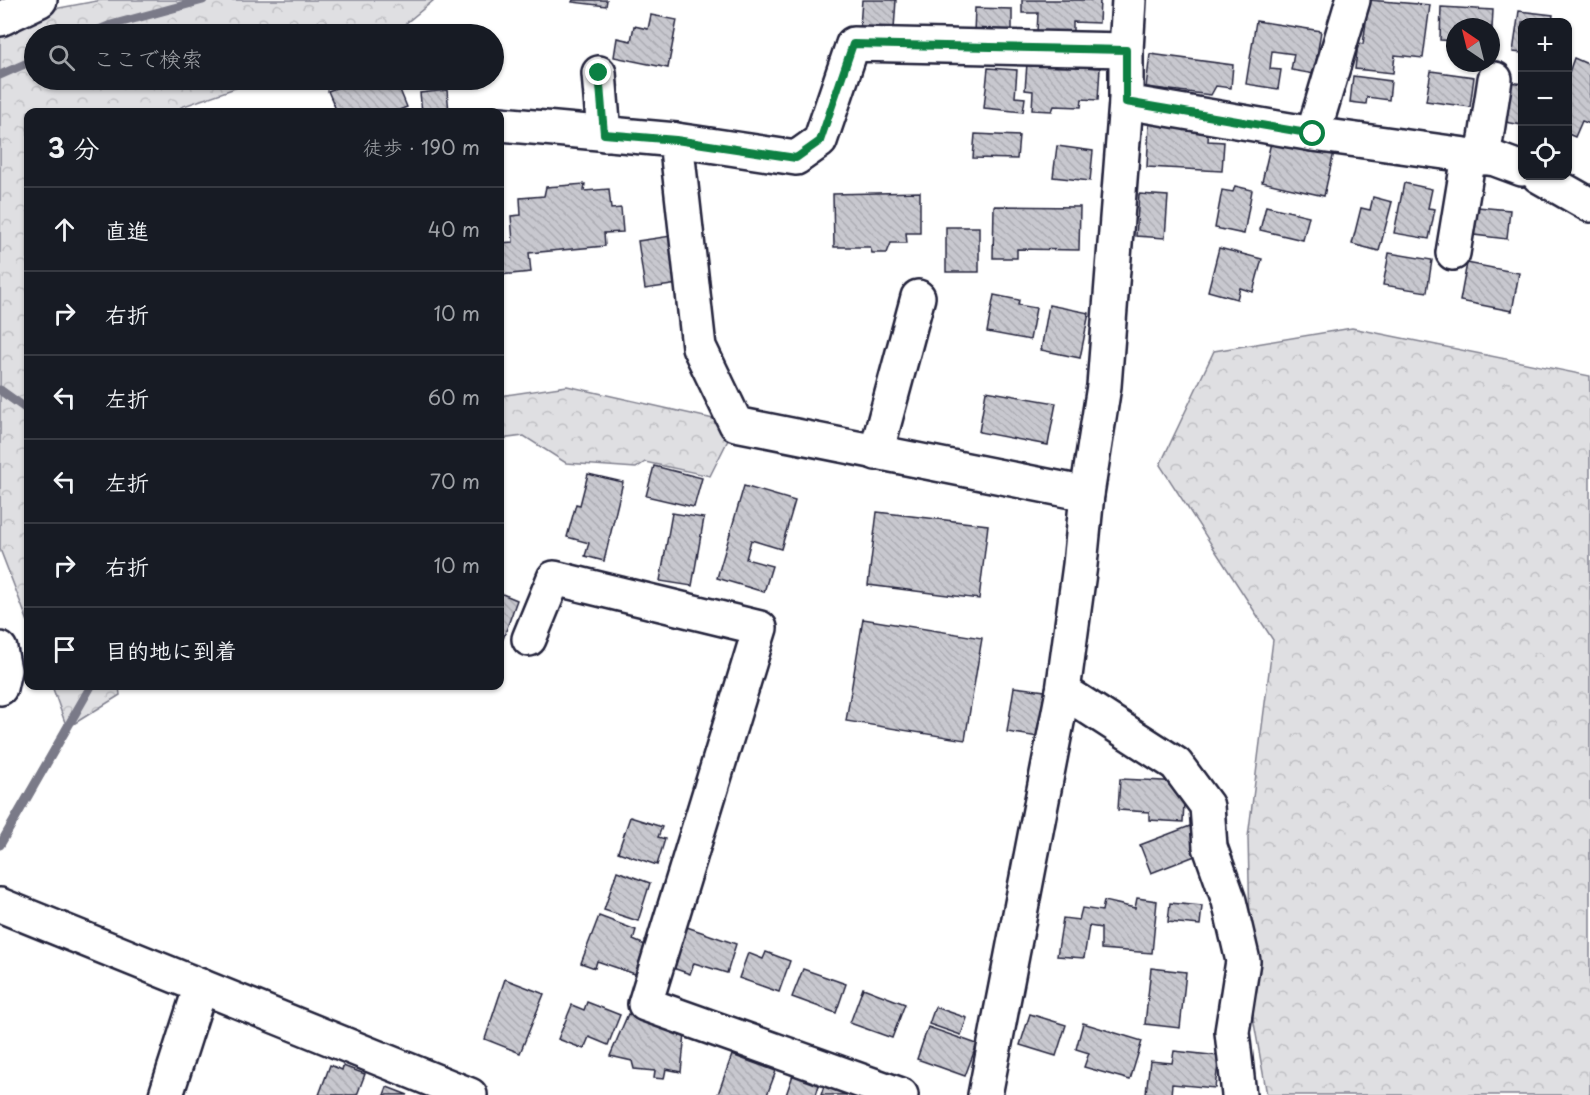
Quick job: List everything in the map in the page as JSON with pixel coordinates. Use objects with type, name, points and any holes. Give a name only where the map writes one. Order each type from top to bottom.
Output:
[{"type":"street","points":[[0,19],[40,0]]},
{"type":"street","points":[[985,1095],[1064,691],[1087,494],[1104,386],[1126,102],[1129,0]]},
{"type":"street","points":[[1313,134],[1353,0]]},
{"type":"street","points":[[504,124],[676,140],[796,158],[820,141],[853,44],[1126,50]]},
{"type":"street","points":[[599,73],[604,134]]},
{"type":"street","points":[[1453,253],[1495,79]]},
{"type":"street","points":[[1126,102],[1313,134],[1495,159],[1518,168]]},
{"type":"street","points":[[676,140],[699,347],[736,424],[1087,494]]},
{"type":"street","points":[[1546,180],[1590,206]]},
{"type":"street","points":[[876,453],[918,297]]},
{"type":"street","points":[[529,639],[554,578],[760,628],[645,1004],[901,1095]]},
{"type":"street","points":[[0,650],[4,670],[0,688]]},
{"type":"street","points":[[1064,691],[1176,764],[1208,806],[1210,847],[1229,901],[1243,961],[1232,1032],[1239,1095]]},
{"type":"street","points":[[0,905],[470,1095]]},
{"type":"street","points":[[166,1095],[201,986]]},
{"type":"green space","points":[[102,0],[434,0],[405,24],[24,24],[24,90],[229,90],[180,108],[24,108],[24,612],[0,549],[0,19]]},
{"type":"green space","points":[[1352,328],[1590,376],[1590,1095],[1267,1095],[1252,1012],[1248,837],[1273,640],[1160,465],[1214,351]]},
{"type":"green space","points":[[567,386],[736,424],[710,476],[645,462],[636,468],[566,463],[524,436],[504,438],[504,395]]},
{"type":"green space","points":[[53,690],[119,690],[120,695],[67,728]]},
{"type":"building","points":[[573,0],[607,0],[606,6],[572,2]]},
{"type":"building","points":[[862,0],[896,0],[894,29],[860,26]]},
{"type":"building","points":[[1022,0],[1100,0],[1099,23],[1073,22],[1073,34],[1037,32],[1038,13],[1022,13]]},
{"type":"building","points":[[1369,0],[1430,5],[1423,58],[1395,55],[1393,73],[1355,69],[1358,43],[1363,44]]},
{"type":"building","points":[[1441,7],[1493,10],[1493,18],[1446,18],[1446,40],[1440,40]]},
{"type":"building","points":[[975,8],[1012,9],[1012,34],[974,33]]},
{"type":"building","points":[[1519,11],[1553,15],[1553,18],[1518,18],[1518,53],[1513,52]]},
{"type":"building","points":[[651,15],[677,20],[668,68],[614,57],[617,38],[631,41],[634,26],[648,29]]},
{"type":"building","points":[[1256,21],[1321,31],[1314,74],[1291,70],[1294,54],[1272,51],[1270,69],[1281,70],[1278,89],[1246,84]]},
{"type":"building","points":[[1150,54],[1233,65],[1231,88],[1216,86],[1211,95],[1146,87]]},
{"type":"building","points":[[1574,58],[1590,65],[1590,124],[1582,121],[1575,137],[1572,136],[1572,64]]},
{"type":"building","points":[[1027,63],[1100,68],[1098,100],[1082,99],[1081,107],[1054,106],[1052,111],[1032,110],[1033,91],[1025,90]]},
{"type":"building","points":[[988,68],[1017,70],[1015,97],[1025,98],[1023,112],[984,108]]},
{"type":"building","points":[[1431,71],[1474,77],[1470,107],[1426,101]]},
{"type":"building","points":[[1353,76],[1391,81],[1389,100],[1367,97],[1366,104],[1350,102]]},
{"type":"building","points":[[1511,82],[1518,83],[1518,124],[1505,122]]},
{"type":"building","points":[[400,90],[407,107],[335,108],[328,91]]},
{"type":"building","points":[[447,90],[449,108],[422,108],[420,93]]},
{"type":"building","points":[[1149,124],[1209,127],[1208,141],[1224,142],[1222,171],[1147,167]]},
{"type":"building","points":[[975,134],[1019,136],[1017,159],[973,158]]},
{"type":"building","points":[[1272,138],[1334,152],[1324,196],[1262,182]]},
{"type":"building","points":[[1057,146],[1093,151],[1090,181],[1053,177]]},
{"type":"building","points":[[1404,183],[1432,189],[1428,208],[1435,209],[1429,239],[1394,233]]},
{"type":"building","points":[[585,184],[584,191],[609,189],[611,209],[621,208],[623,232],[604,233],[605,246],[529,253],[531,272],[504,275],[504,243],[513,242],[511,216],[521,215],[520,198],[544,196],[546,187]]},
{"type":"building","points":[[1235,186],[1252,190],[1244,234],[1215,228],[1222,190],[1233,192]]},
{"type":"building","points":[[920,192],[920,233],[906,233],[907,243],[891,243],[887,253],[872,253],[870,247],[834,247],[833,194]]},
{"type":"building","points":[[1139,194],[1168,196],[1165,238],[1136,236]]},
{"type":"building","points":[[1373,197],[1392,202],[1379,251],[1352,244],[1361,208],[1370,210]]},
{"type":"building","points":[[994,206],[1080,207],[1079,250],[1017,249],[1017,258],[993,258]]},
{"type":"building","points":[[1266,206],[1309,216],[1303,240],[1260,230]]},
{"type":"building","points":[[1477,207],[1510,210],[1507,239],[1474,235]]},
{"type":"building","points":[[946,227],[979,227],[979,272],[946,272]]},
{"type":"building","points":[[671,236],[678,284],[645,289],[638,241]]},
{"type":"building","points":[[1219,248],[1262,259],[1253,292],[1240,288],[1237,299],[1208,291]]},
{"type":"building","points":[[1389,253],[1432,260],[1427,292],[1383,285]]},
{"type":"building","points":[[1467,263],[1519,273],[1512,311],[1460,301]]},
{"type":"building","points":[[994,295],[1019,300],[1018,305],[1036,308],[1030,340],[987,332]]},
{"type":"building","points":[[1049,305],[1089,313],[1080,358],[1041,350]]},
{"type":"building","points":[[986,391],[1056,403],[1048,445],[979,432]]},
{"type":"building","points":[[654,466],[702,478],[694,507],[646,496]]},
{"type":"building","points":[[588,474],[623,482],[604,561],[585,556],[589,543],[567,537],[576,504],[580,505]]},
{"type":"building","points":[[744,486],[795,501],[781,549],[751,540],[746,559],[772,566],[764,592],[717,578]]},
{"type":"building","points":[[877,512],[988,525],[979,599],[868,585]]},
{"type":"building","points":[[672,513],[704,518],[692,586],[660,581]]},
{"type":"building","points":[[504,595],[517,600],[504,636]]},
{"type":"building","points":[[863,619],[982,638],[965,740],[846,721]]},
{"type":"building","points":[[1014,687],[1045,691],[1038,737],[1007,732]]},
{"type":"building","points":[[1120,779],[1185,782],[1183,822],[1149,820],[1149,812],[1118,810]]},
{"type":"building","points":[[630,817],[662,827],[658,837],[665,839],[657,865],[618,852]]},
{"type":"building","points":[[1190,826],[1200,854],[1151,873],[1140,845]]},
{"type":"building","points":[[617,871],[650,883],[638,921],[604,910]]},
{"type":"building","points":[[1137,898],[1157,901],[1152,953],[1101,949],[1101,928],[1089,926],[1084,958],[1057,956],[1063,918],[1079,920],[1082,908],[1102,911],[1104,901],[1135,908]]},
{"type":"building","points":[[1170,903],[1202,906],[1200,925],[1168,922]]},
{"type":"building","points":[[599,916],[636,930],[633,940],[645,945],[635,974],[597,961],[595,968],[581,963]]},
{"type":"building","points":[[684,926],[736,944],[727,973],[694,963],[690,974],[670,967]]},
{"type":"building","points":[[766,952],[790,961],[779,992],[739,978],[748,953],[763,959]]},
{"type":"building","points":[[1151,968],[1186,972],[1180,1028],[1145,1024]]},
{"type":"building","points":[[803,969],[846,984],[836,1013],[792,997]]},
{"type":"building","points":[[505,979],[544,994],[520,1053],[485,1039]]},
{"type":"building","points":[[863,988],[905,1004],[892,1038],[850,1023]]},
{"type":"building","points":[[587,1002],[620,1015],[608,1045],[589,1037],[584,1049],[558,1039],[572,1005],[584,1010]]},
{"type":"building","points":[[935,1007],[967,1018],[961,1035],[929,1024]]},
{"type":"building","points":[[628,1014],[685,1033],[681,1072],[666,1069],[664,1079],[654,1078],[655,1071],[634,1069],[632,1061],[610,1056]]},
{"type":"building","points":[[1030,1014],[1066,1025],[1056,1056],[1020,1045]]},
{"type":"building","points":[[1083,1023],[1142,1041],[1130,1080],[1084,1067],[1089,1053],[1076,1049]]},
{"type":"building","points":[[928,1027],[977,1044],[965,1076],[917,1059]]},
{"type":"building","points":[[1174,1051],[1219,1056],[1215,1088],[1172,1084],[1171,1095],[1146,1093],[1150,1061],[1172,1063]]},
{"type":"building","points":[[732,1055],[776,1071],[767,1095],[718,1094]]},
{"type":"building","points":[[330,1065],[342,1070],[343,1066],[365,1074],[357,1095],[319,1095]]},
{"type":"building","points":[[794,1072],[820,1082],[816,1095],[786,1095]]},
{"type":"building","points":[[825,1083],[859,1095],[821,1095]]},
{"type":"building","points":[[387,1087],[408,1095],[384,1095]]},
{"type":"waterway","points":[[115,24],[203,0]]},
{"type":"waterway","points":[[0,75],[24,64]]},
{"type":"waterway","points":[[0,390],[24,407]]},
{"type":"waterway","points":[[0,845],[89,690]]},
{"type":"route","points":[[599,73],[604,134],[676,140],[796,158],[820,141],[853,44],[1126,50],[1126,102],[1313,134]]}]
